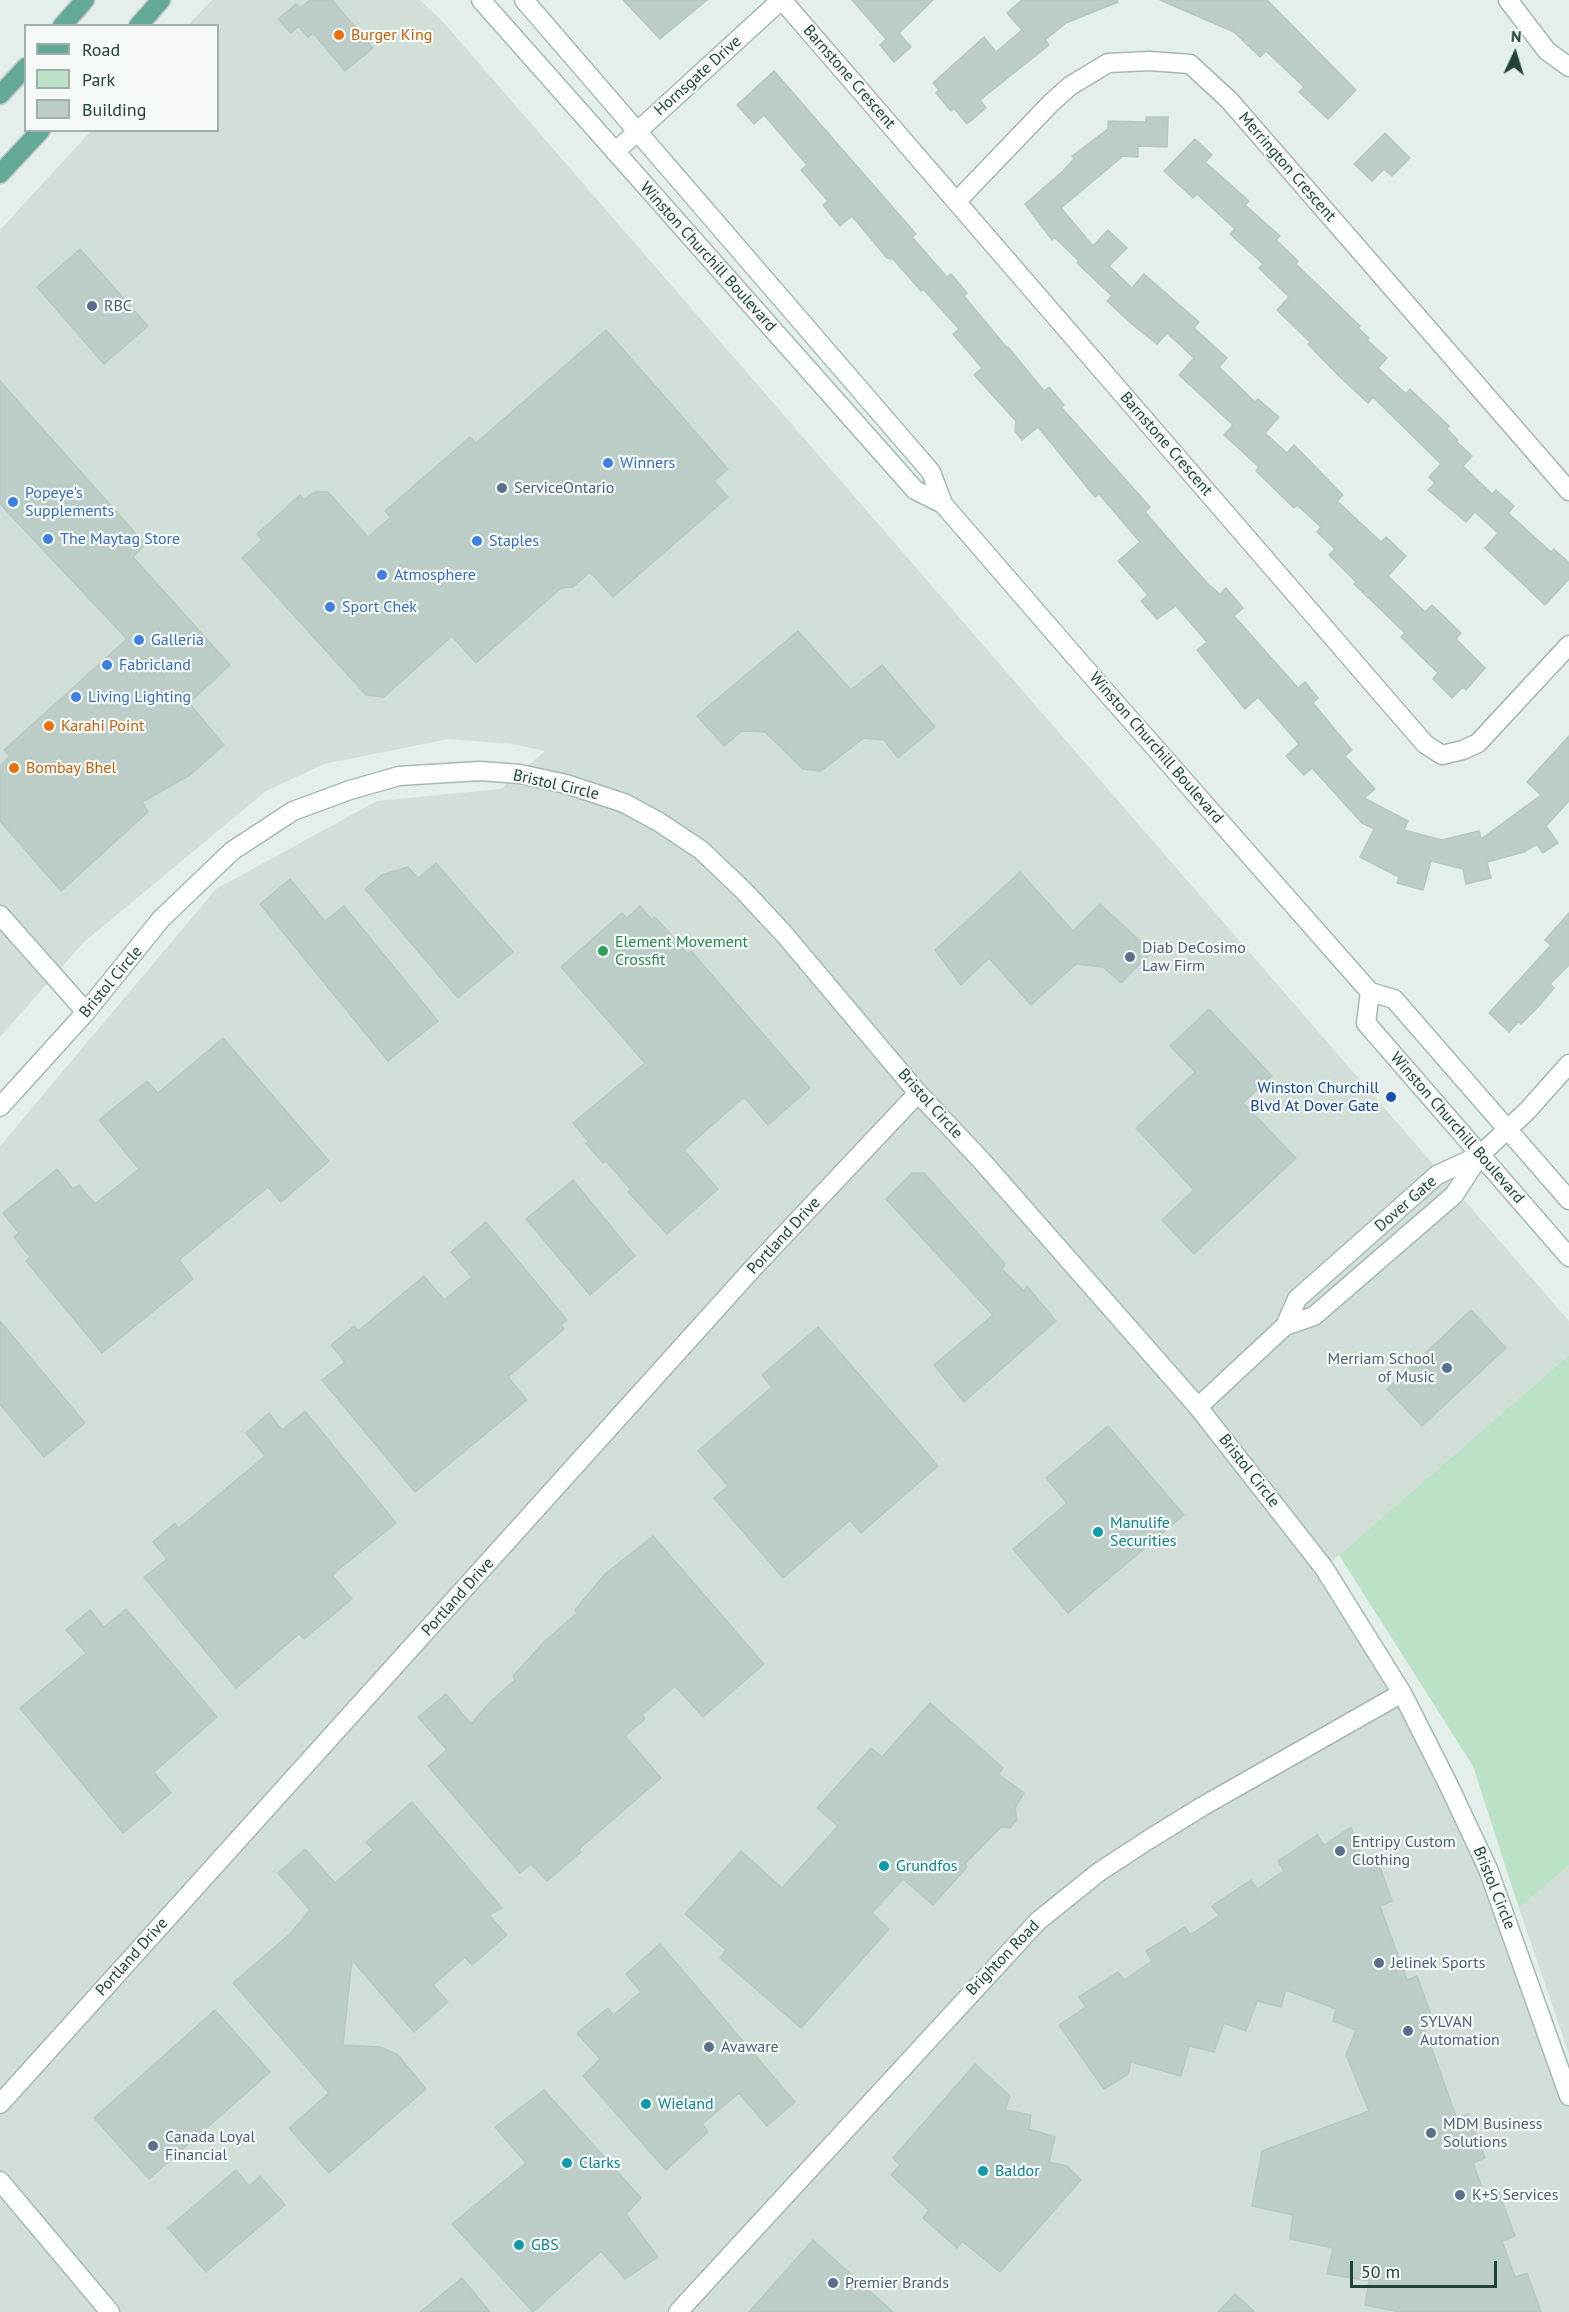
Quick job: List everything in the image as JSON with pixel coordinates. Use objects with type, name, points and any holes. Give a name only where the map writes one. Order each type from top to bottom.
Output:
[{"type":"main road","points":[[64,24],[85,0]]},
{"type":"main road","points":[[140,24],[161,0]]},
{"type":"main road","points":[[0,95],[24,69]]},
{"type":"main road","points":[[0,174],[39,132]]},
{"type":"street","name":"Winston Churchill Boulevard","points":[[481,0],[915,490],[943,504]]},
{"type":"street","name":"Winston Churchill Boulevard","points":[[524,0],[931,472],[943,504],[1370,992],[1394,999],[1569,1200]]},
{"type":"street","name":"Hornsgate Drive","points":[[615,152],[781,0]]},
{"type":"street","name":"Barnstone Crescent","points":[[781,0],[1425,744],[1442,754],[1463,750],[1478,743],[1569,645]]},
{"type":"street","points":[[1508,0],[1547,51],[1569,67]]},
{"type":"street","name":"Merrington Crescent","points":[[957,201],[1051,103],[1070,86],[1108,63],[1149,61],[1190,64],[1228,100],[1569,491]]},
{"type":"street","name":"Bristol Circle","points":[[0,1107],[86,1012],[162,919],[232,851],[293,811],[350,790],[399,776],[480,771],[520,774],[566,784],[624,803],[701,850],[784,934],[918,1092],[981,1160],[1198,1407],[1324,1568],[1402,1693],[1488,1869],[1569,2096]]},
{"type":"street","points":[[0,915],[86,1012]]},
{"type":"street","name":"Winston Churchill Boulevard","points":[[1370,992],[1366,1023],[1569,1257]]},
{"type":"street","points":[[1480,1155],[1508,1129],[1569,1064]]},
{"type":"street","name":"Portland Drive","points":[[0,2104],[755,1266],[918,1092]]},
{"type":"street","name":"Dover Gate","points":[[1285,1326],[1314,1316],[1445,1203],[1454,1195],[1480,1155]]},
{"type":"street","name":"Dover Gate","points":[[1198,1407],[1285,1326],[1297,1299],[1437,1175],[1480,1155]]},
{"type":"street","name":"Brighton Road","points":[[678,2312],[1038,1921],[1099,1872],[1175,1823],[1402,1693]]},
{"type":"street","points":[[0,2181],[110,2312]]},
{"type":"shaded area","points":[[212,0],[420,0],[444,23],[1569,1321],[1569,1355],[1324,1568],[1449,1786],[1569,2096],[1569,2312],[0,2312],[0,1146],[216,889],[377,801],[501,789],[545,751],[512,744],[448,739],[324,764],[266,791],[84,942],[0,1037],[0,230],[90,132],[219,132],[219,24],[189,24]]},
{"type":"shaded area","points":[[1569,1865],[1569,2054],[1519,1908]]},
{"type":"green space","points":[[1569,1355],[1569,1865],[1519,1908],[1473,1766],[1339,1555]]},
{"type":"building","name":"Burger King","points":[[310,0],[332,0],[373,48],[345,71],[313,33],[308,37],[298,26],[291,33],[278,19],[296,4],[300,8]]},
{"type":"building","points":[[623,0],[707,0],[660,39]]},
{"type":"building","points":[[852,0],[933,0],[899,33],[911,47],[894,62],[880,45],[886,39]]},
{"type":"building","points":[[1022,0],[1117,0],[1118,2],[1066,23],[1045,40],[1049,45],[980,100],[986,108],[967,124],[954,108],[951,111],[936,93],[939,90],[933,83],[984,37],[996,52],[1022,30],[1007,13]]},
{"type":"building","points":[[1160,0],[1267,0],[1356,90],[1328,119],[1299,92],[1304,87],[1266,51],[1260,57],[1234,32]]},
{"type":"building","points":[[774,71],[916,234],[912,237],[947,277],[951,274],[967,293],[964,296],[1044,391],[1049,387],[1064,405],[1061,407],[1150,507],[1145,512],[1184,557],[1208,584],[1220,594],[1226,588],[1243,608],[1234,616],[1298,688],[1305,682],[1318,698],[1313,703],[1352,750],[1345,756],[1375,789],[1364,798],[1408,821],[1404,830],[1442,840],[1479,831],[1481,839],[1541,795],[1527,782],[1569,736],[1569,801],[1546,826],[1558,843],[1543,853],[1537,844],[1524,852],[1487,862],[1491,878],[1466,884],[1463,869],[1431,861],[1423,890],[1397,883],[1399,877],[1360,857],[1374,829],[1362,823],[1312,768],[1304,775],[1286,756],[1299,744],[1258,697],[1245,709],[1197,650],[1207,642],[1176,606],[1157,619],[1141,601],[1148,595],[1118,561],[1140,542],[1099,494],[1095,497],[1038,427],[1022,440],[1015,431],[1016,421],[974,375],[982,368],[953,334],[959,329],[893,259],[887,258],[852,216],[840,226],[823,205],[828,201],[801,170],[807,165],[764,115],[754,124],[737,105]]},
{"type":"building","points":[[1146,117],[1168,117],[1167,147],[1138,146],[1138,157],[1123,156],[1061,208],[1093,246],[1108,230],[1127,248],[1109,266],[1132,288],[1144,274],[1199,322],[1194,328],[1227,358],[1219,367],[1255,402],[1258,399],[1279,417],[1265,433],[1287,453],[1294,445],[1343,495],[1337,501],[1381,542],[1386,537],[1406,556],[1388,576],[1425,612],[1432,605],[1461,633],[1456,639],[1485,668],[1466,690],[1463,687],[1452,698],[1433,679],[1438,673],[1401,637],[1405,633],[1354,584],[1356,582],[1329,555],[1335,549],[1317,532],[1321,527],[1297,505],[1294,508],[1256,471],[1259,467],[1224,435],[1233,425],[1179,375],[1194,358],[1167,333],[1157,344],[1134,326],[1107,301],[1112,296],[1077,263],[1079,261],[1054,237],[1052,240],[1025,204],[1063,171],[1074,159],[1072,156],[1108,129],[1108,121],[1146,122]]},
{"type":"building","points":[[1385,133],[1410,158],[1392,176],[1384,169],[1372,181],[1354,164]]},
{"type":"building","points":[[1195,139],[1212,155],[1205,162],[1249,201],[1245,205],[1280,236],[1276,240],[1298,261],[1296,264],[1360,326],[1358,328],[1369,338],[1367,340],[1387,358],[1378,368],[1406,394],[1410,389],[1449,426],[1447,429],[1458,440],[1456,441],[1472,456],[1463,466],[1492,494],[1496,490],[1514,506],[1508,513],[1551,552],[1554,549],[1569,563],[1569,579],[1545,605],[1485,548],[1498,533],[1475,512],[1466,522],[1428,490],[1435,483],[1429,477],[1441,464],[1373,397],[1368,403],[1339,376],[1308,344],[1310,342],[1277,310],[1289,297],[1259,268],[1263,264],[1230,234],[1235,229],[1197,194],[1193,198],[1164,171]]},
{"type":"building","name":"RBC","points":[[80,249],[148,326],[104,364],[37,287]]},
{"type":"building","points":[[606,330],[728,469],[714,481],[728,497],[613,597],[590,572],[573,587],[561,588],[476,663],[452,636],[384,697],[366,695],[242,558],[262,540],[257,534],[300,495],[304,500],[314,492],[328,492],[368,537],[391,517],[385,511],[470,437],[476,443]]},
{"type":"building","points":[[0,381],[145,544],[133,557],[230,665],[189,703],[224,745],[190,775],[142,802],[148,812],[61,891],[0,821],[0,766],[10,756],[4,750],[127,639],[0,504]]},
{"type":"building","points":[[798,631],[851,690],[882,665],[935,727],[898,758],[884,740],[864,738],[821,771],[803,769],[765,732],[742,731],[724,746],[697,716]]},
{"type":"building","points":[[436,863],[513,952],[458,998],[365,889],[382,875],[408,867],[418,878]]},
{"type":"building","points":[[1020,872],[1073,931],[1100,904],[1152,952],[1121,983],[1103,967],[1076,964],[1031,1005],[989,958],[961,985],[935,950]]},
{"type":"building","points":[[290,879],[325,921],[344,906],[438,1021],[388,1061],[260,904]]},
{"type":"building","points":[[640,906],[652,920],[655,917],[688,954],[691,951],[810,1088],[768,1125],[744,1097],[684,1150],[718,1189],[667,1234],[628,1192],[631,1190],[606,1161],[603,1163],[586,1143],[588,1141],[573,1123],[645,1063],[561,967],[622,913],[627,918]]},
{"type":"building","points":[[1569,913],[1569,965],[1550,984],[1554,988],[1538,1007],[1509,1032],[1489,1013],[1551,945],[1545,940]]},
{"type":"building","points":[[1209,1009],[1272,1076],[1243,1103],[1296,1158],[1194,1254],[1162,1220],[1194,1190],[1136,1128],[1195,1072],[1170,1046]]},
{"type":"building","points":[[223,1038],[329,1161],[281,1202],[268,1187],[179,1260],[193,1279],[102,1353],[26,1261],[30,1257],[14,1237],[19,1233],[3,1213],[57,1169],[73,1189],[79,1185],[95,1204],[139,1169],[99,1120],[147,1081],[158,1093]]},
{"type":"building","points":[[912,1173],[924,1173],[1005,1264],[1002,1269],[1024,1291],[1027,1286],[1056,1321],[964,1402],[934,1365],[993,1315],[886,1199]]},
{"type":"building","points":[[573,1180],[635,1256],[590,1295],[526,1219]]},
{"type":"building","points":[[486,1222],[567,1320],[561,1325],[564,1329],[508,1377],[527,1400],[415,1492],[322,1380],[345,1362],[331,1345],[354,1326],[358,1331],[424,1276],[444,1300],[472,1277],[451,1252]]},
{"type":"building","name":"Merriam School of Music","points":[[1471,1310],[1506,1348],[1422,1426],[1387,1389]]},
{"type":"building","points":[[0,1321],[85,1423],[44,1457],[0,1404]]},
{"type":"building","points":[[818,1327],[938,1466],[861,1533],[850,1520],[783,1578],[714,1498],[728,1486],[698,1451],[772,1387],[762,1375]]},
{"type":"building","points":[[305,1411],[396,1523],[332,1575],[352,1599],[304,1639],[299,1634],[236,1688],[144,1577],[167,1559],[153,1542],[175,1523],[179,1528],[265,1456],[246,1433],[269,1413],[282,1430]]},
{"type":"building","name":"Manulife Securities","points":[[1108,1426],[1184,1515],[1068,1613],[1013,1549],[1067,1503],[1046,1478]]},
{"type":"building","points":[[653,1536],[764,1664],[703,1717],[675,1686],[642,1715],[645,1719],[625,1736],[661,1778],[579,1849],[581,1852],[547,1881],[531,1864],[520,1873],[428,1766],[447,1750],[418,1717],[446,1694],[471,1724],[490,1702],[515,1680],[513,1676],[544,1642],[577,1613],[575,1610],[605,1574]]},
{"type":"building","points":[[126,1609],[217,1717],[154,1772],[171,1793],[123,1833],[20,1708],[86,1653],[66,1630],[90,1610],[104,1627]]},
{"type":"building","name":"Grundfos","points":[[930,1703],[1003,1768],[998,1774],[1024,1793],[1015,1808],[1017,1820],[1010,1828],[1001,1827],[965,1864],[967,1867],[933,1905],[903,1879],[872,1913],[889,1929],[801,2028],[720,1958],[726,1950],[685,1914],[741,1851],[782,1888],[838,1826],[817,1808],[871,1748],[882,1757]]},
{"type":"building","points":[[412,1802],[502,1908],[489,1915],[507,1935],[472,1965],[465,1957],[433,1985],[448,2002],[414,2032],[352,1960],[343,2045],[381,2047],[398,2055],[426,2089],[329,2173],[289,2128],[329,2093],[233,1983],[291,1933],[310,1910],[278,1873],[305,1849],[335,1883],[373,1850],[366,1842]]},
{"type":"building","points":[[1351,1827],[1364,1863],[1377,1859],[1392,1901],[1380,1906],[1407,1980],[1417,1976],[1433,2020],[1423,2024],[1457,2119],[1469,2114],[1485,2158],[1473,2163],[1486,2198],[1499,2193],[1515,2236],[1502,2241],[1515,2277],[1527,2273],[1541,2312],[1400,2312],[1365,2305],[1369,2281],[1327,2274],[1333,2248],[1290,2239],[1293,2215],[1252,2206],[1262,2151],[1369,2111],[1346,2055],[1356,2030],[1333,2021],[1336,2009],[1286,1990],[1281,2007],[1257,2001],[1246,2031],[1224,2023],[1214,2052],[1189,2046],[1181,2076],[1131,2062],[1128,2074],[1104,2089],[1059,2025],[1086,2007],[1079,1997],[1118,1972],[1124,1980],[1152,1961],[1146,1951],[1185,1927],[1190,1935],[1219,1916],[1212,1906],[1251,1880],[1257,1889],[1284,1871],[1278,1861],[1317,1835],[1324,1845]]},
{"type":"building","points":[[660,1944],[795,2102],[767,2126],[739,2093],[702,2124],[708,2132],[666,2170],[583,2076],[600,2059],[577,2033],[608,2008],[613,2015],[641,1992],[626,1974]]},
{"type":"building","points":[[215,2010],[270,2072],[149,2179],[94,2118]]},
{"type":"building","name":"Baldor","points":[[975,2064],[1010,2096],[1005,2110],[1031,2115],[1029,2129],[1055,2137],[1049,2162],[1067,2166],[1081,2180],[1000,2272],[962,2241],[957,2248],[923,2218],[929,2210],[891,2175],[900,2165],[893,2158]]},
{"type":"building","points":[[544,2090],[641,2198],[626,2214],[658,2257],[625,2279],[601,2251],[533,2312],[452,2224],[526,2163],[495,2127]]},
{"type":"building","points":[[236,2170],[249,2186],[260,2176],[285,2205],[206,2272],[168,2228]]},
{"type":"building","points":[[813,2240],[893,2312],[749,2312]]},
{"type":"building","points":[[462,2278],[490,2312],[420,2312]]},
{"type":"building","points":[[1235,2294],[1255,2312],[1218,2312]]},
{"type":"place","name":"Burger King","points":[[339,35]]},
{"type":"place","name":"RBC","points":[[92,306]]},
{"type":"place","name":"Winners","points":[[608,463]]},
{"type":"place","name":"ServiceOntario","points":[[502,488]]},
{"type":"place","name":"Popeye's Supplements","points":[[13,502]]},
{"type":"place","name":"The Maytag Store","points":[[48,539]]},
{"type":"place","name":"Staples","points":[[477,541]]},
{"type":"place","name":"Atmosphere","points":[[382,575]]},
{"type":"place","name":"Sport Chek","points":[[330,607]]},
{"type":"place","name":"Galleria","points":[[139,640]]},
{"type":"place","name":"Fabricland","points":[[107,665]]},
{"type":"place","name":"Living Lighting","points":[[76,697]]},
{"type":"place","name":"Karahi Point","points":[[49,726]]},
{"type":"place","name":"Bombay Bhel","points":[[14,768]]},
{"type":"place","name":"Element Movement Crossfit","points":[[603,951]]},
{"type":"place","name":"Diab DeCosimo Law Firm","points":[[1130,957]]},
{"type":"place","name":"Winston Churchill Blvd At Dover Gate","points":[[1391,1097]]},
{"type":"place","name":"Merriam School of Music","points":[[1447,1368]]},
{"type":"place","name":"Manulife Securities","points":[[1098,1532]]},
{"type":"place","name":"Entripy Custom Clothing","points":[[1340,1851]]},
{"type":"place","name":"Grundfos","points":[[884,1866]]},
{"type":"place","name":"Jelinek Sports","points":[[1379,1963]]},
{"type":"place","name":"SYLVAN Automation","points":[[1408,2031]]},
{"type":"place","name":"Avaware","points":[[709,2047]]},
{"type":"place","name":"Wieland","points":[[646,2104]]},
{"type":"place","name":"MDM Business Solutions","points":[[1431,2133]]},
{"type":"place","name":"Canada Loyal Financial","points":[[153,2146]]},
{"type":"place","name":"Clarks","points":[[567,2163]]},
{"type":"place","name":"Baldor","points":[[983,2171]]},
{"type":"place","name":"K+S Services","points":[[1460,2195]]},
{"type":"place","name":"GBS","points":[[519,2245]]},
{"type":"place","name":"Premier Brands","points":[[833,2283]]}]
